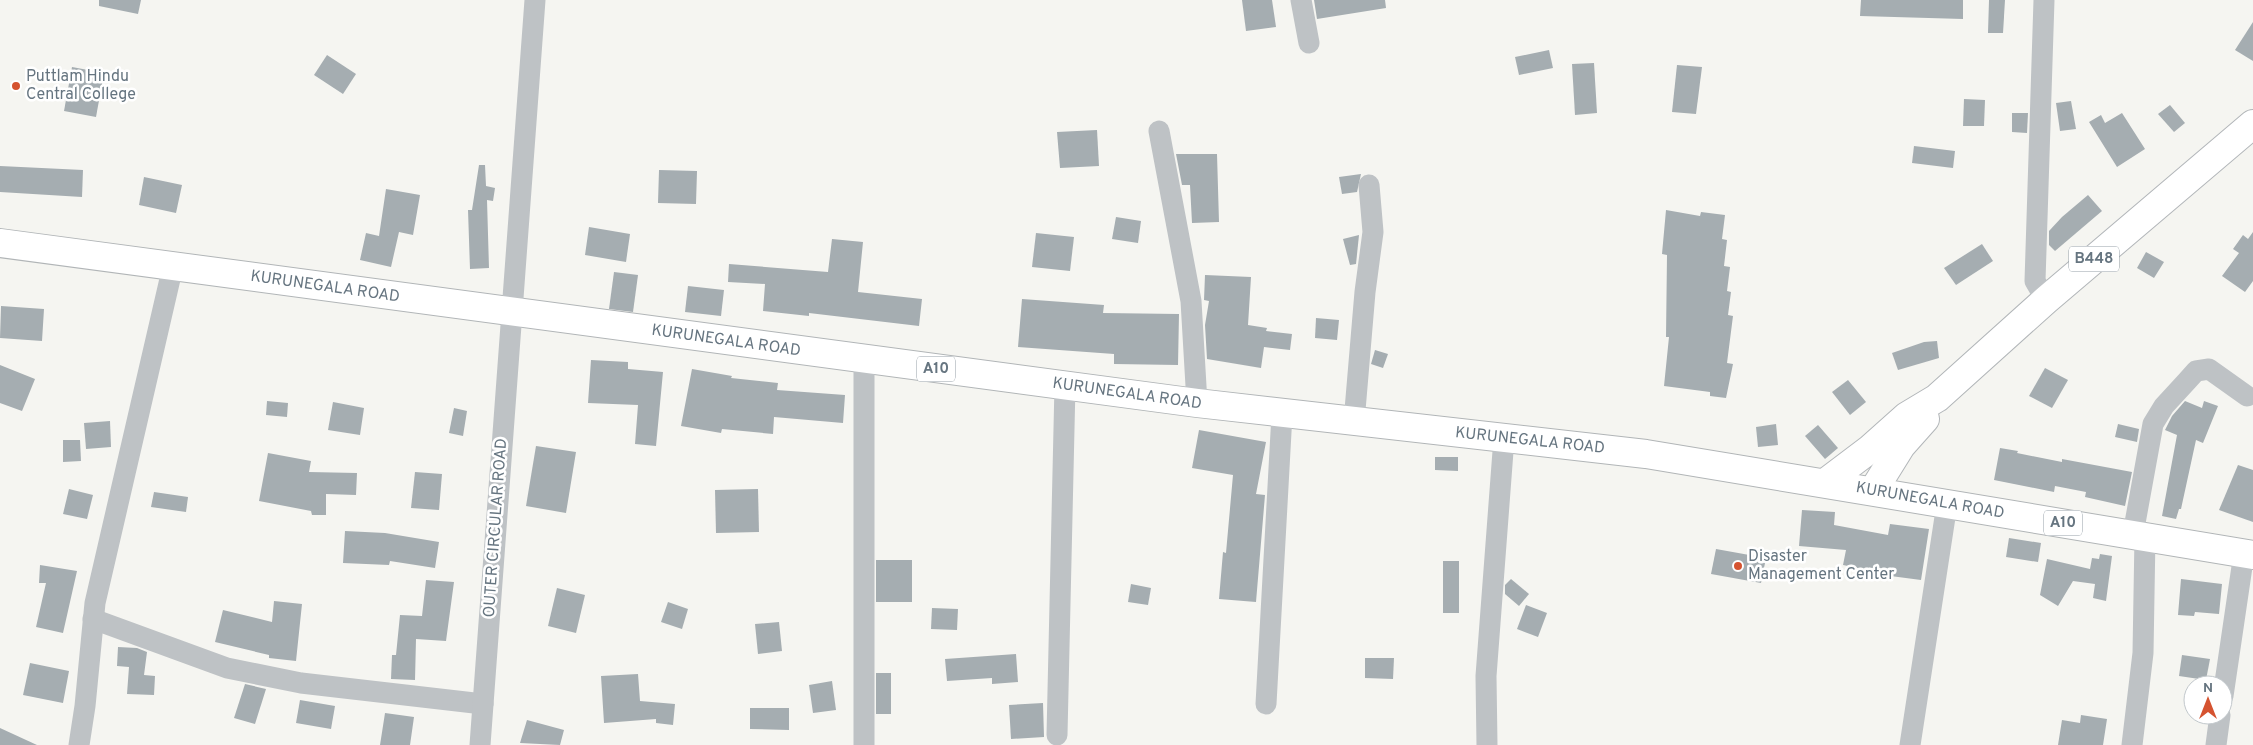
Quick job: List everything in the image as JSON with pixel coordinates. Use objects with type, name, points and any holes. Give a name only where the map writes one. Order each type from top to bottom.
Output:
[{"type":"main road","name":"B448","points":[[1825,483],[1870,449],[1907,416],[1937,398],[2046,300],[2253,124]]},
{"type":"main road","name":"KURUNEGALA ROAD","points":[[0,243],[1282,414],[1646,454],[2248,554]]},
{"type":"main road","name":"B448","points":[[1873,491],[1901,446],[1922,424],[1937,398]]},
{"type":"street","name":"OUTER CIRCULAR ROAD","points":[[480,745],[535,0]]},
{"type":"street","points":[[1302,0],[1309,43]]},
{"type":"street","points":[[2044,0],[2034,281],[2046,300]]},
{"type":"street","points":[[1159,131],[1191,302],[1197,403]]},
{"type":"street","points":[[1354,422],[1365,292],[1373,232],[1369,186]]},
{"type":"street","points":[[79,745],[85,706],[94,604],[173,266]]},
{"type":"street","points":[[864,359],[864,745]]},
{"type":"street","points":[[2132,745],[2143,653],[2139,535],[2153,424],[2164,406],[2196,372],[2209,369],[2247,396]]},
{"type":"street","points":[[1057,734],[1065,385]]},
{"type":"street","points":[[1266,704],[1282,414]]},
{"type":"street","points":[[1486,745],[1486,676],[1504,438]]},
{"type":"street","points":[[1910,745],[1948,504]]},
{"type":"street","points":[[2227,675],[2248,554]]},
{"type":"street","points":[[93,619],[227,668],[301,683],[483,704]]},
{"type":"street","points":[[2216,745],[2219,725]]},
{"type":"building","points":[[99,0],[141,0],[138,14],[99,6]]},
{"type":"building","points":[[1242,0],[1272,0],[1276,27],[1246,31]]},
{"type":"building","points":[[1314,0],[1385,0],[1386,8],[1317,19]]},
{"type":"building","points":[[1861,0],[1963,0],[1963,19],[1860,16]]},
{"type":"building","points":[[1989,0],[2005,0],[2003,33],[1988,33]]},
{"type":"building","points":[[2253,22],[2253,61],[2235,50]]},
{"type":"building","points":[[1549,50],[1553,68],[1519,75],[1515,57]]},
{"type":"building","points":[[327,55],[356,74],[343,94],[314,75]]},
{"type":"building","points":[[1594,63],[1597,113],[1575,115],[1572,64]]},
{"type":"building","points":[[1677,65],[1702,67],[1696,114],[1672,112]]},
{"type":"building","points":[[72,67],[104,73],[96,117],[64,111]]},
{"type":"building","points":[[1964,99],[1985,100],[1984,126],[1963,126]]},
{"type":"building","points":[[2071,101],[2076,129],[2060,131],[2056,103]]},
{"type":"building","points":[[2170,105],[2185,123],[2174,132],[2158,114]]},
{"type":"building","points":[[2012,113],[2028,113],[2027,133],[2012,132]]},
{"type":"building","points":[[2122,113],[2145,149],[2117,167],[2089,122],[2101,115],[2105,123]]},
{"type":"building","points":[[1097,130],[1099,166],[1060,168],[1057,132]]},
{"type":"building","points":[[1914,146],[1955,151],[1953,168],[1912,163]]},
{"type":"building","points":[[1176,154],[1217,154],[1219,222],[1192,223],[1190,185],[1182,185]]},
{"type":"building","points":[[479,165],[485,165],[486,186],[495,188],[493,201],[487,200],[489,268],[470,269],[468,210],[472,210]]},
{"type":"building","points":[[0,166],[83,170],[82,197],[0,192]]},
{"type":"building","points":[[659,170],[697,171],[696,204],[658,203]]},
{"type":"building","points":[[1361,174],[1357,192],[1342,194],[1339,177]]},
{"type":"building","points":[[144,177],[182,185],[176,213],[139,205]]},
{"type":"building","points":[[386,189],[420,195],[413,235],[399,232],[391,267],[360,260],[366,233],[379,236]]},
{"type":"building","points":[[2088,195],[2102,211],[2055,251],[2049,245],[2049,231]]},
{"type":"building","points":[[1666,210],[1700,216],[1701,212],[1725,215],[1722,239],[1727,240],[1724,266],[1730,267],[1727,291],[1731,292],[1728,315],[1733,316],[1727,363],[1733,364],[1726,398],[1710,396],[1710,392],[1664,386],[1669,337],[1666,337],[1667,255],[1662,254]]},
{"type":"building","points":[[1116,217],[1141,221],[1138,243],[1112,239]]},
{"type":"building","points":[[589,227],[630,234],[626,262],[585,255]]},
{"type":"building","points":[[2253,232],[2253,281],[2245,292],[2222,276],[2239,253],[2233,249],[2243,235],[2248,239]]},
{"type":"building","points":[[1036,233],[1074,237],[1070,271],[1032,267]]},
{"type":"building","points":[[1359,235],[1356,264],[1350,265],[1343,239]]},
{"type":"building","points":[[832,239],[863,242],[858,292],[922,299],[919,326],[809,313],[809,316],[763,311],[765,284],[728,282],[729,264],[828,272]]},
{"type":"building","points":[[1982,244],[1993,261],[1956,285],[1944,268]]},
{"type":"building","points":[[2146,252],[2164,262],[2154,278],[2137,268]]},
{"type":"building","points":[[614,272],[638,275],[633,312],[609,309]]},
{"type":"building","points":[[1205,275],[1251,277],[1248,325],[1267,328],[1266,331],[1292,334],[1290,350],[1264,347],[1261,368],[1207,359],[1205,325],[1209,301],[1204,300]]},
{"type":"building","points":[[688,286],[724,290],[721,316],[685,312]]},
{"type":"building","points":[[1022,299],[1104,305],[1103,313],[1179,314],[1178,365],[1114,364],[1114,354],[1018,347]]},
{"type":"building","points":[[1,306],[44,309],[42,341],[0,338]]},
{"type":"building","points":[[1316,318],[1339,320],[1337,340],[1315,338]]},
{"type":"building","points":[[1937,341],[1939,358],[1898,370],[1892,353],[1924,342]]},
{"type":"building","points":[[1375,350],[1388,354],[1383,368],[1371,364]]},
{"type":"building","points":[[591,360],[628,362],[628,369],[663,372],[656,446],[635,444],[638,405],[588,403]]},
{"type":"building","points":[[0,365],[35,379],[22,411],[0,403]]},
{"type":"building","points":[[2045,368],[2068,380],[2052,408],[2029,396]]},
{"type":"building","points":[[692,369],[732,376],[731,378],[778,383],[777,390],[845,395],[843,423],[774,417],[773,434],[722,429],[721,433],[681,426]]},
{"type":"building","points":[[1848,380],[1866,402],[1850,415],[1832,392]]},
{"type":"building","points":[[267,401],[288,403],[287,417],[266,415]]},
{"type":"building","points":[[2185,401],[2202,408],[2204,401],[2218,406],[2203,443],[2196,440],[2181,509],[2179,509],[2176,519],[2162,516],[2177,435],[2165,430],[2172,416]]},
{"type":"building","points":[[333,402],[364,408],[360,435],[328,430]]},
{"type":"building","points":[[454,408],[467,411],[463,436],[449,433]]},
{"type":"building","points":[[110,421],[111,447],[86,449],[84,423]]},
{"type":"building","points":[[1776,424],[1778,445],[1758,447],[1756,427]]},
{"type":"building","points":[[2118,424],[2139,429],[2137,442],[2115,437]]},
{"type":"building","points":[[1818,425],[1838,448],[1825,459],[1805,436]]},
{"type":"building","points":[[1199,430],[1266,442],[1256,494],[1265,495],[1256,602],[1219,599],[1223,552],[1226,553],[1233,475],[1192,468]]},
{"type":"building","points":[[63,440],[80,440],[81,461],[63,462]]},
{"type":"building","points":[[536,446],[576,452],[566,513],[526,506]]},
{"type":"building","points":[[2000,448],[2062,462],[2062,459],[2132,472],[2125,506],[2085,497],[2086,492],[2055,486],[2054,492],[1994,480]]},
{"type":"building","points":[[268,453],[311,461],[309,472],[357,473],[356,495],[326,494],[326,515],[312,515],[311,511],[259,501]]},
{"type":"building","points":[[1435,457],[1458,457],[1458,471],[1435,470]]},
{"type":"building","points":[[2238,465],[2253,470],[2253,522],[2219,510]]},
{"type":"building","points":[[415,472],[442,474],[439,510],[411,508]]},
{"type":"building","points":[[69,489],[93,495],[87,519],[63,514]]},
{"type":"building","points":[[758,489],[759,532],[716,533],[715,490]]},
{"type":"building","points":[[154,492],[188,497],[186,512],[151,507]]},
{"type":"building","points":[[1802,510],[1835,512],[1834,525],[1888,535],[1890,524],[1929,529],[1921,580],[1883,575],[1883,573],[1843,565],[1846,550],[1799,546]]},
{"type":"building","points":[[345,531],[385,533],[439,542],[435,568],[390,561],[389,565],[343,563]]},
{"type":"building","points":[[2009,538],[2041,543],[2038,562],[2006,557]]},
{"type":"building","name":"Disaster Management Center","points":[[1716,549],[1766,558],[1761,583],[1711,574]]},
{"type":"building","points":[[2100,554],[2112,556],[2106,601],[2093,598],[2095,584],[2073,581],[2058,606],[2040,595],[2047,559],[2090,569],[2092,558],[2099,559]]},
{"type":"building","points":[[876,560],[912,560],[912,602],[876,602]]},
{"type":"building","points":[[1443,561],[1459,561],[1459,613],[1443,613]]},
{"type":"building","points":[[40,565],[77,571],[63,633],[36,627],[46,583],[39,583]]},
{"type":"building","points":[[1511,579],[1529,594],[1519,606],[1505,594],[1505,585]]},
{"type":"building","points":[[2181,579],[2222,584],[2219,614],[2195,612],[2194,616],[2178,615]]},
{"type":"building","points":[[426,580],[454,582],[446,641],[416,639],[415,680],[391,679],[392,655],[396,655],[400,615],[422,616]]},
{"type":"building","points":[[1131,584],[1151,588],[1148,605],[1128,602]]},
{"type":"building","points":[[557,588],[585,595],[576,633],[548,626]]},
{"type":"building","points":[[274,601],[302,604],[296,661],[269,658],[269,655],[215,642],[223,610],[272,622]]},
{"type":"building","points":[[668,602],[688,609],[682,629],[661,622]]},
{"type":"building","points":[[1526,605],[1547,613],[1538,637],[1517,629]]},
{"type":"building","points":[[932,608],[958,609],[957,630],[931,629]]},
{"type":"building","points":[[779,622],[782,651],[758,654],[755,624]]},
{"type":"building","points":[[118,647],[137,648],[147,652],[144,675],[155,676],[154,695],[127,694],[129,667],[117,666]]},
{"type":"building","points":[[1016,654],[1018,682],[992,684],[992,678],[947,681],[945,659]]},
{"type":"building","points":[[2182,655],[2210,659],[2207,675],[2179,676]]},
{"type":"building","points":[[1365,658],[1394,658],[1393,679],[1365,678]]},
{"type":"building","points":[[30,663],[69,671],[63,703],[23,695]]},
{"type":"building","points":[[876,673],[891,673],[891,714],[876,714]]},
{"type":"building","points":[[638,674],[640,701],[675,704],[673,725],[656,723],[656,719],[604,723],[601,676]]},
{"type":"building","points":[[832,681],[836,710],[813,713],[809,685]]},
{"type":"building","points":[[245,684],[266,689],[255,724],[234,718]]},
{"type":"building","points":[[300,700],[335,706],[331,729],[296,723]]},
{"type":"building","points":[[1043,703],[1044,737],[1011,739],[1009,705]]},
{"type":"building","points":[[750,708],[789,708],[789,730],[750,729]]},
{"type":"building","points":[[385,713],[414,717],[410,745],[380,745]]},
{"type":"building","points":[[2081,715],[2107,719],[2103,745],[2058,745],[2062,720],[2080,723]]},
{"type":"building","points":[[527,720],[564,730],[560,745],[520,743]]},
{"type":"building","points":[[0,728],[37,745],[0,745]]},
{"type":"place","name":"Puttlam Hindu Central College","points":[[16,86]]},
{"type":"place","name":"Disaster Management Center","points":[[1738,566]]}]
